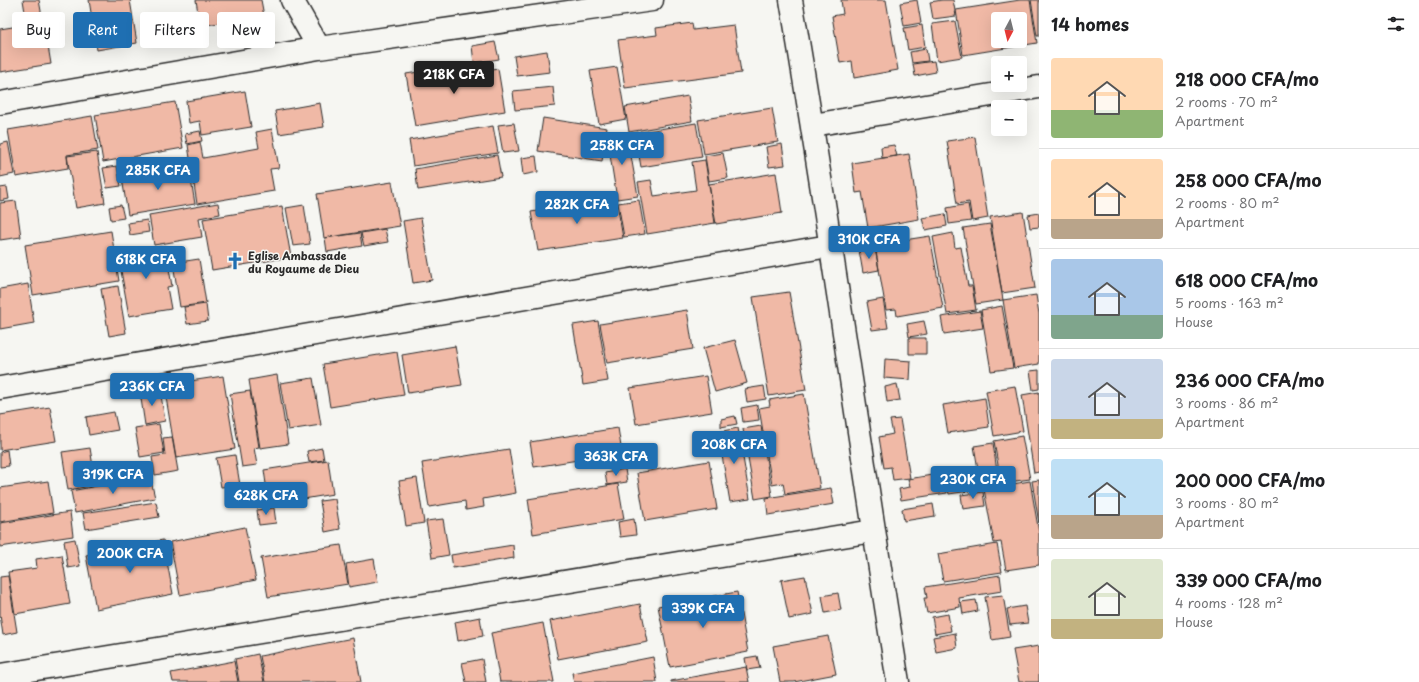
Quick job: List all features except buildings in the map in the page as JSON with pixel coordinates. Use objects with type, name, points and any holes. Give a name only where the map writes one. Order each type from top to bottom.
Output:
[{"type":"street","points":[[292,0],[319,48]]},
{"type":"street","points":[[0,103],[319,48],[652,0]]},
{"type":"street","points":[[791,0],[812,125],[873,532],[898,682]]},
{"type":"street","points":[[812,125],[1039,87]]},
{"type":"street","points":[[0,388],[829,246]]},
{"type":"street","points":[[0,675],[873,532]]},
{"type":"place","name":"Eglise Ambassade du Royaume de Dieu","points":[[235,261]]}]
